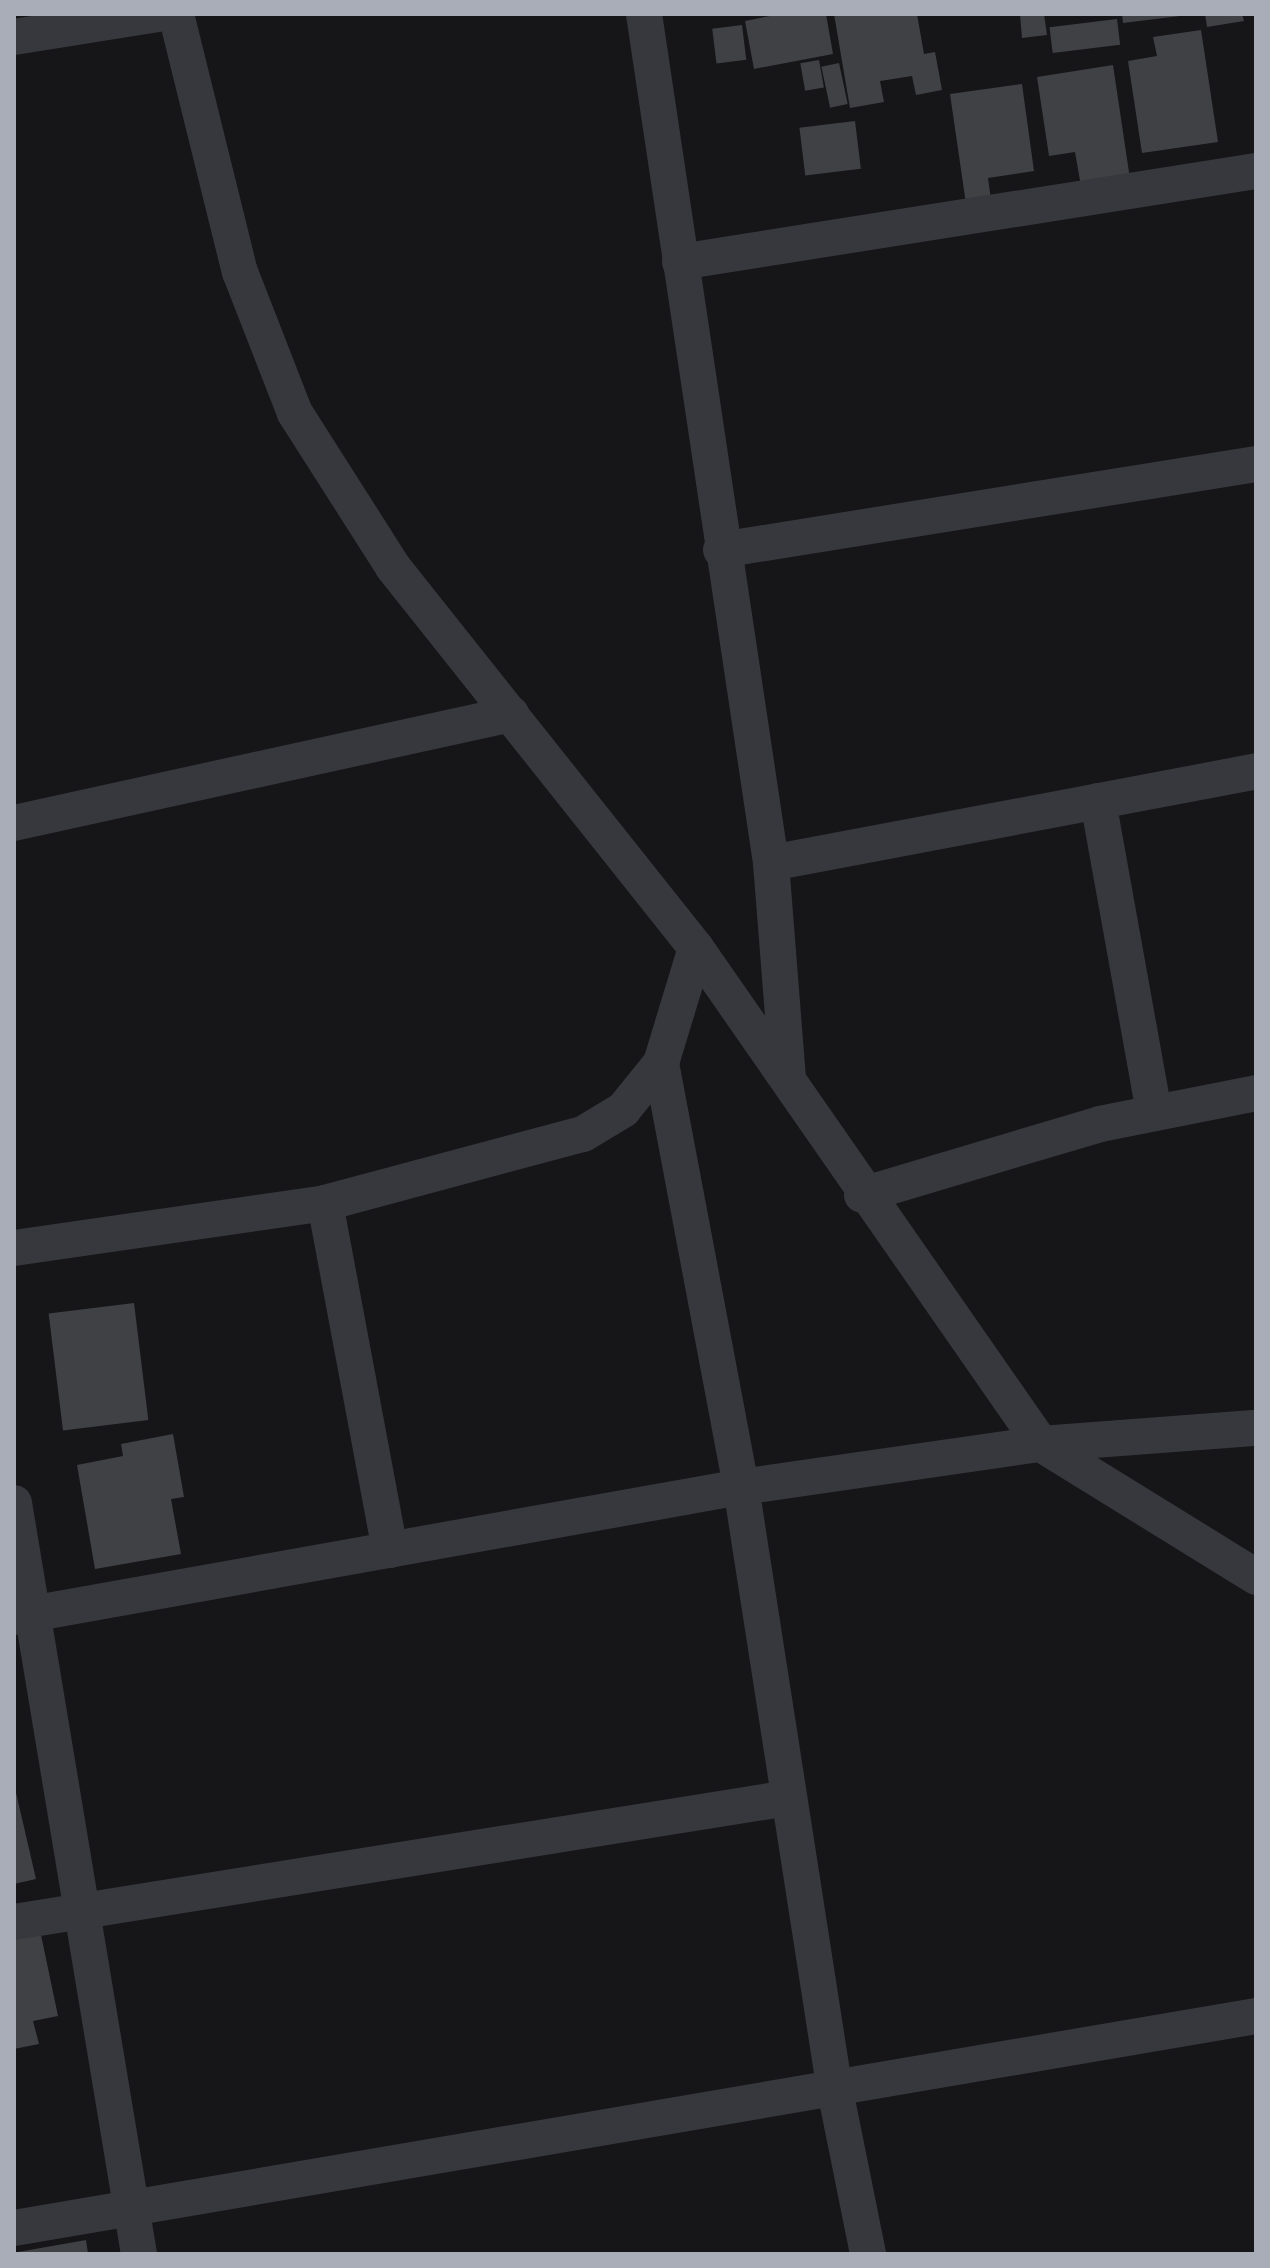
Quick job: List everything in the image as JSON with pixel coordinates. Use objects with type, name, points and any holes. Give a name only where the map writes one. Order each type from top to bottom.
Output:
[{"type":"street","points":[[14,37],[158,14]]},
{"type":"street","points":[[176,14],[240,272],[295,413],[393,567],[696,948],[788,1078],[862,1195],[1041,1444],[1256,1577]]},
{"type":"street","points":[[644,14],[721,550],[771,863],[788,1078]]},
{"type":"street","points":[[680,262],[1256,171]]},
{"type":"street","points":[[721,550],[1256,464]]},
{"type":"street","points":[[14,823],[511,714]]},
{"type":"street","points":[[771,863],[1256,771]]},
{"type":"street","points":[[1098,801],[1154,1112]]},
{"type":"street","points":[[14,1248],[325,1203],[583,1134],[623,1110],[661,1063],[696,948]]},
{"type":"street","points":[[661,1063],[741,1487],[834,2085],[868,2254]]},
{"type":"street","points":[[862,1195],[1154,1112],[1256,1093]]},
{"type":"street","points":[[325,1203],[390,1550]]},
{"type":"street","points":[[24,1616],[741,1487],[1041,1444],[1256,1428]]},
{"type":"street","points":[[14,1503],[24,1616],[80,1911],[139,2254]]},
{"type":"street","points":[[14,1922],[788,1798]]},
{"type":"street","points":[[14,2228],[133,2211],[834,2085],[1256,2016]]},
{"type":"building","points":[[780,14],[826,14],[833,54],[754,69],[745,21]]},
{"type":"building","points":[[834,14],[917,14],[924,54],[935,52],[942,90],[916,95],[912,76],[880,81],[884,102],[850,108]]},
{"type":"building","points":[[1020,14],[1044,14],[1047,35],[1022,38]]},
{"type":"building","points":[[1122,14],[1180,14],[1180,16],[1123,23]]},
{"type":"building","points":[[1205,14],[1242,14],[1244,21],[1207,27]]},
{"type":"building","points":[[1117,19],[1120,45],[1053,53],[1050,27]]},
{"type":"building","points":[[742,25],[746,60],[716,63],[712,29]]},
{"type":"building","points":[[1201,30],[1218,142],[1142,153],[1128,61],[1157,56],[1153,37]]},
{"type":"building","points":[[819,60],[824,88],[805,91],[800,63]]},
{"type":"building","points":[[839,63],[848,104],[830,108],[821,67]]},
{"type":"building","points":[[1113,65],[1130,179],[1081,186],[1075,152],[1049,156],[1037,77]]},
{"type":"building","points":[[1022,84],[1034,171],[988,178],[991,200],[966,204],[950,94]]},
{"type":"building","points":[[855,121],[861,169],[805,175],[799,128]]},
{"type":"building","points":[[134,1303],[148,1420],[63,1431],[49,1313]]},
{"type":"building","points":[[173,1434],[184,1497],[171,1499],[181,1554],[95,1569],[77,1465],[123,1456],[121,1444]]},
{"type":"building","points":[[14,1784],[36,1879],[14,1884]]},
{"type":"building","points":[[40,1930],[58,2016],[33,2021],[39,2044],[14,2049],[14,1935]]},
{"type":"building","points":[[86,2240],[88,2254],[18,2254],[18,2252]]}]
